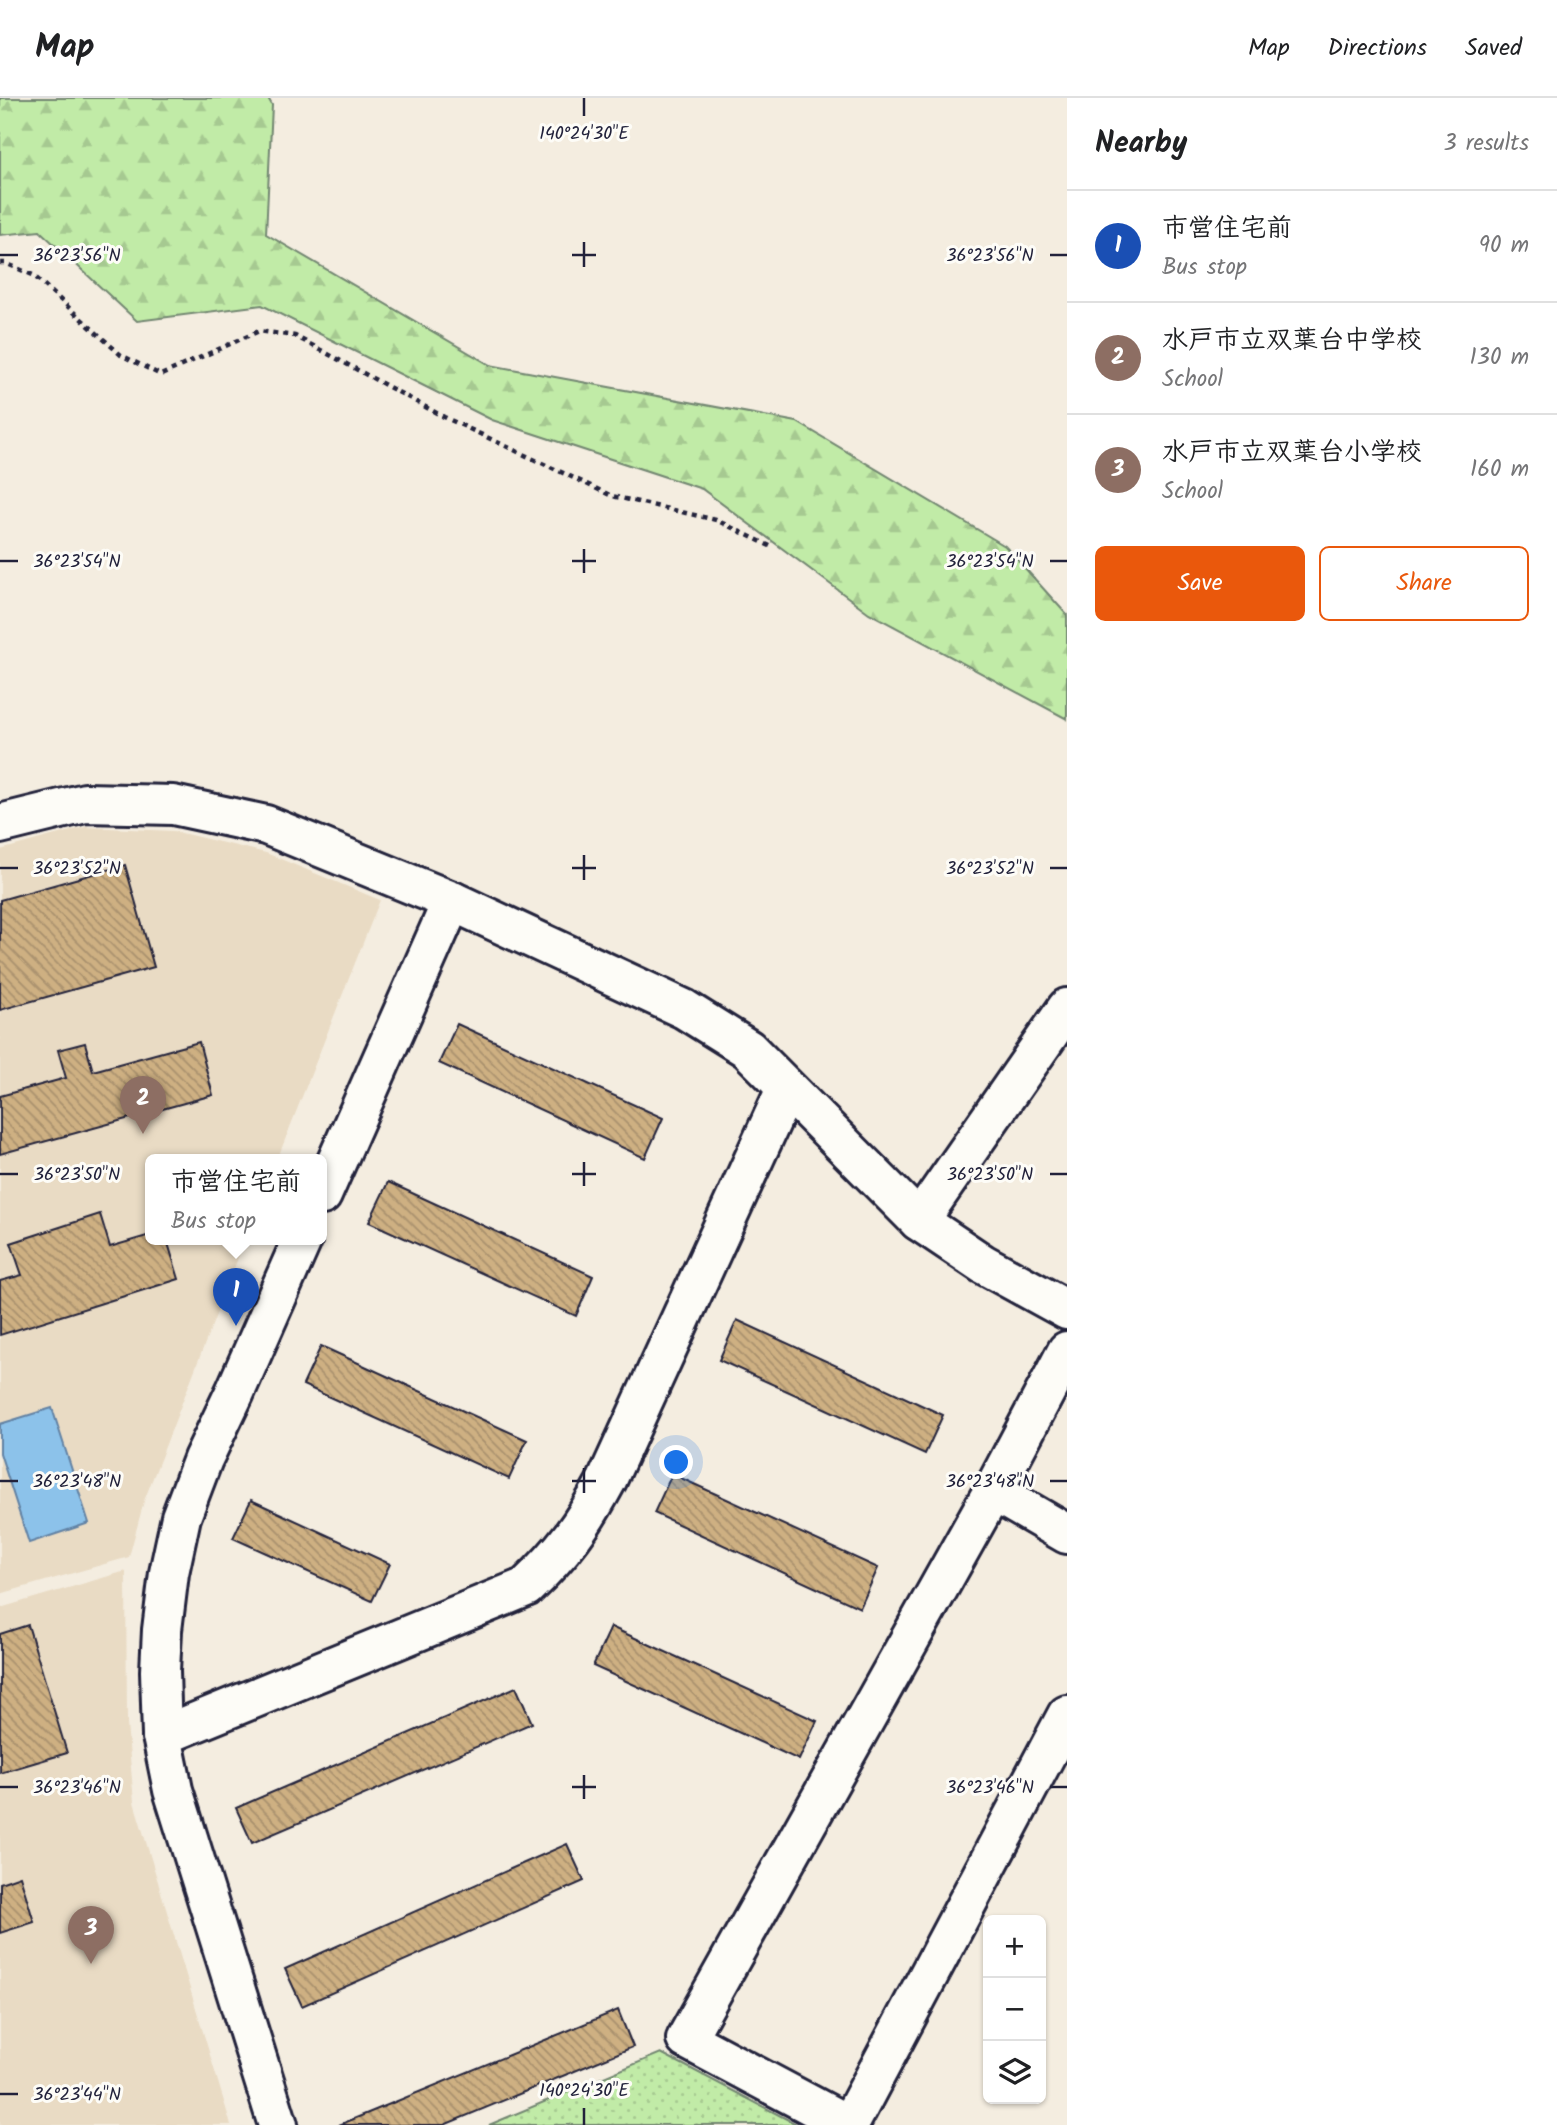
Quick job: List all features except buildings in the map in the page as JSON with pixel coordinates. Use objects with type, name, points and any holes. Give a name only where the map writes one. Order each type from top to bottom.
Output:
[{"type":"street","points":[[0,824],[85,803],[173,805],[266,825],[452,901],[684,1009],[748,1049],[919,1221],[983,1264],[1067,1310]]},
{"type":"street","points":[[327,1184],[452,901]]},
{"type":"street","points":[[919,1221],[1067,1008]]},
{"type":"street","points":[[162,1736],[526,1587],[557,1557],[586,1520],[607,1480],[786,1089]]},
{"type":"street","points":[[278,2125],[173,1790],[162,1736],[162,1630],[169,1573],[181,1517],[203,1459],[300,1245]]},
{"type":"street","points":[[1067,1351],[993,1491],[686,2039],[848,2125],[1067,1715]]},
{"type":"street","points":[[993,1491],[1067,1534]]},
{"type":"path","points":[[0,263],[33,275],[121,355],[161,375],[259,331],[295,335],[443,417],[612,496],[716,520],[771,546]]},
{"type":"shaded area","points":[[85,827],[173,831],[266,853],[380,900],[279,1154],[145,1154],[145,1245],[243,1245],[144,1501],[129,1557],[0,1594],[0,850]]},
{"type":"shaded area","points":[[126,1571],[127,1724],[134,1802],[231,2125],[0,2125],[0,1608]]},
{"type":"green space","points":[[0,98],[268,98],[272,105],[266,234],[490,365],[797,422],[1005,546],[1067,615],[1067,719],[869,613],[702,489],[492,420],[262,305],[137,321],[40,231],[0,235]]},
{"type":"green space","points":[[661,2053],[798,2125],[489,2125]]},
{"type":"water","points":[[52,1408],[89,1523],[29,1543],[0,1453],[0,1424]]},
{"type":"place","name":"水戸市立双葉台中学校","points":[[143,1134]]},
{"type":"place","name":"市営住宅前","points":[[236,1326]]},
{"type":"place","name":"水戸市立双葉台小学校","points":[[91,1964]]}]
